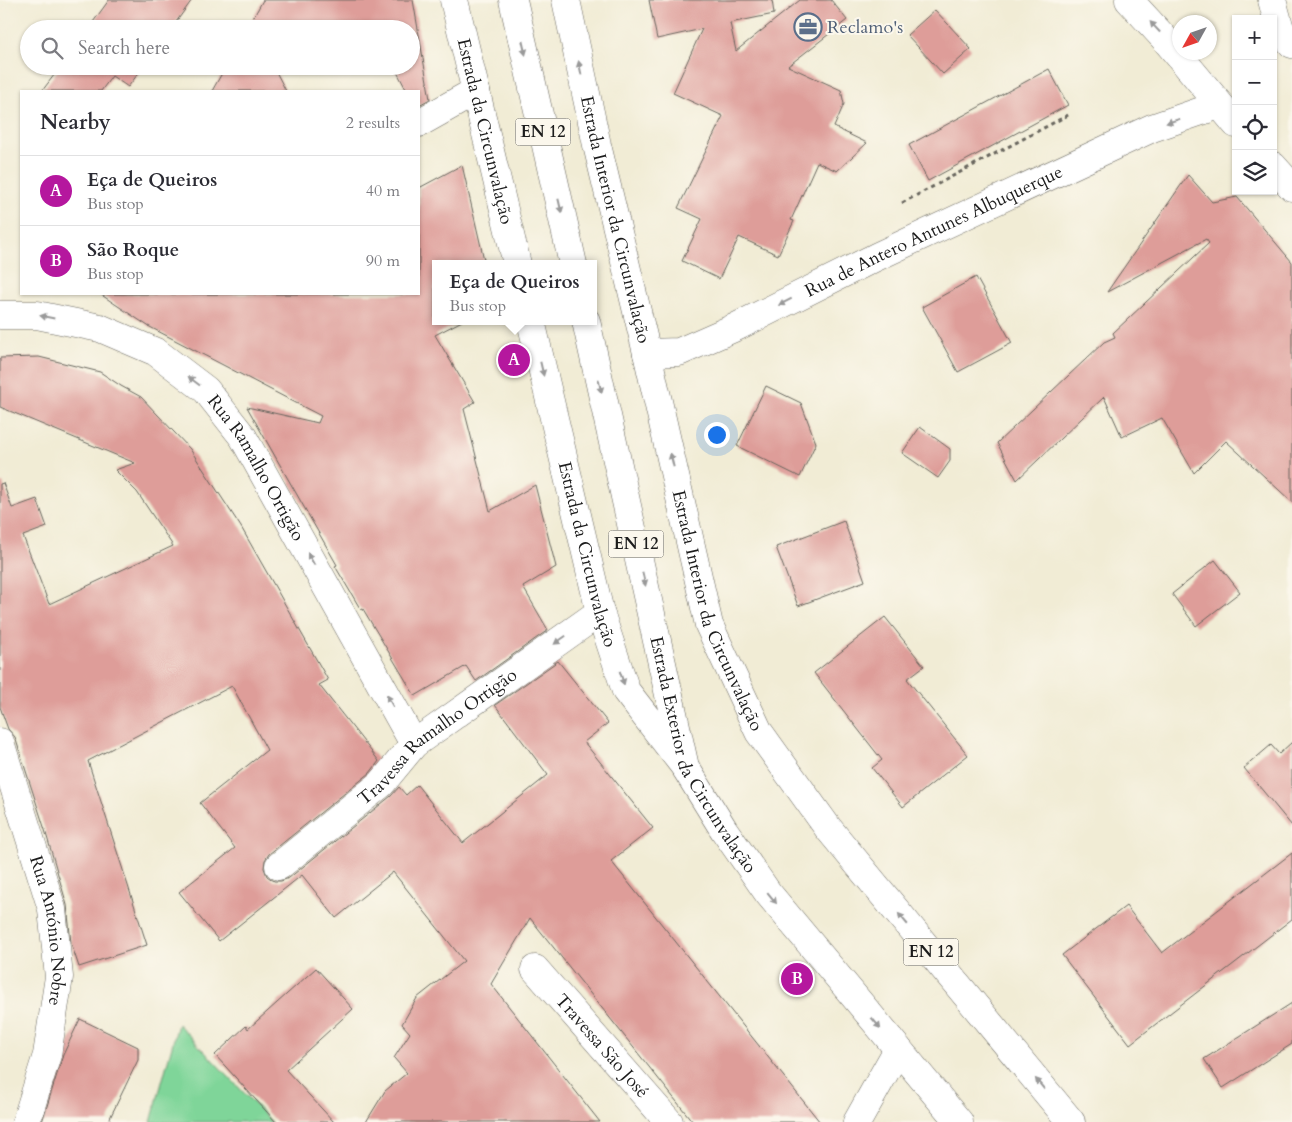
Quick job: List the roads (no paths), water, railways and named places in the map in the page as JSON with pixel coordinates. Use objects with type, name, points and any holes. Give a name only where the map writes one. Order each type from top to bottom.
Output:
[{"type":"street","name":"Estrada da Circunvalação","points":[[454,0],[516,260]]},
{"type":"street","name":"EN 12","points":[[513,0],[572,260]]},
{"type":"street","name":"Estrada Interior da Circunvalação","points":[[566,0],[597,145],[648,353],[709,625],[758,732],[828,828],[1071,1122]]},
{"type":"street","points":[[1129,0],[1164,38],[1228,114]]},
{"type":"street","points":[[1272,0],[1280,29],[1292,44]]},
{"type":"street","points":[[420,122],[476,91]]},
{"type":"street","name":"Rua de Antero Antunes Albuquerque","points":[[648,353],[679,352],[736,327],[876,257],[1152,128],[1228,114]]},
{"type":"street","points":[[1277,170],[1292,187]]},
{"type":"street","name":"Rua Ramalho Ortigão","points":[[0,314],[37,315],[100,328],[156,352],[206,390],[243,437],[414,744]]},
{"type":"street","name":"Estrada da Circunvalação","points":[[532,325],[600,612],[626,691],[686,767]]},
{"type":"street","name":"Estrada Exterior da Circunvalação","points":[[587,325],[686,767],[724,830],[768,893],[959,1122]]},
{"type":"street","name":"Travessa Ramalho Ortigão","points":[[279,866],[381,784],[414,744],[600,612]]},
{"type":"street","name":"Rua António Nobre","points":[[0,742],[52,908],[59,977],[47,1055],[26,1122]]},
{"type":"street","name":"Travessa São José","points":[[535,969],[669,1122]]},
{"type":"street","points":[[857,1122],[898,1049]]},
{"type":"place","name":"Reclamo's","points":[[808,27]]},
{"type":"place","name":"Eça de Queiros","points":[[514,360]]},
{"type":"place","name":"São Roque","points":[[797,979]]}]
